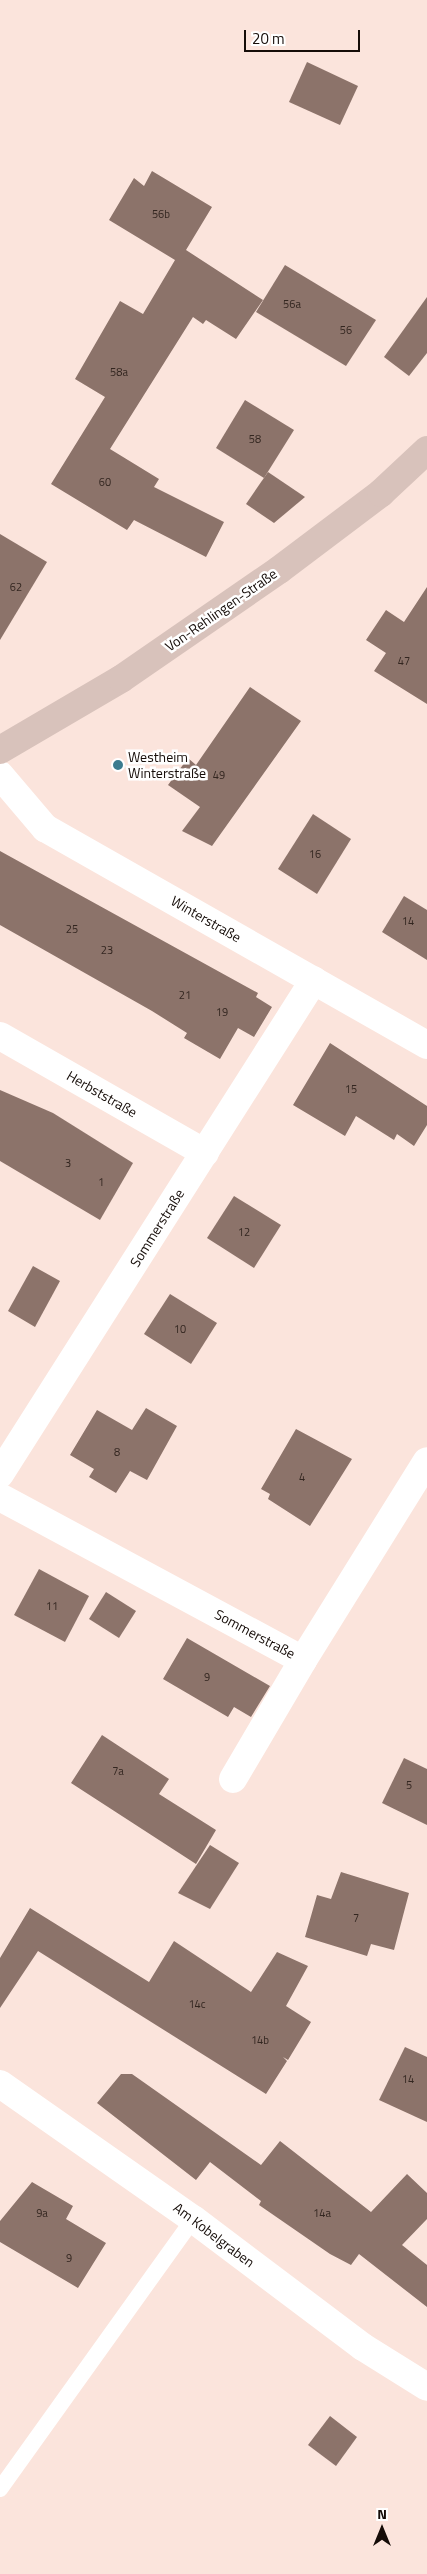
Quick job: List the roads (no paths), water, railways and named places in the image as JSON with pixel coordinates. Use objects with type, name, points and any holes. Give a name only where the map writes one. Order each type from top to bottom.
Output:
[{"type":"street","name":"Von-Rehlingen-Straße","points":[[0,750],[121,679],[279,570],[381,493],[427,450]]},
{"type":"street","name":"Winterstraße","points":[[0,775],[45,828],[427,1045]]},
{"type":"street","name":"Sommerstraße","points":[[0,1474],[314,980]]},
{"type":"street","name":"Herbststraße","points":[[0,1036],[205,1153]]},
{"type":"street","name":"Sommerstraße","points":[[0,1497],[303,1660],[427,1461]]},
{"type":"street","points":[[233,1779],[303,1660]]},
{"type":"street","name":"Am Kobelgraben","points":[[0,2084],[193,2219],[362,2347],[427,2387]]},
{"type":"lane","points":[[0,2489],[193,2219]]},
{"type":"place","name":"Westheim Winterstraße","points":[[118,765]]}]
